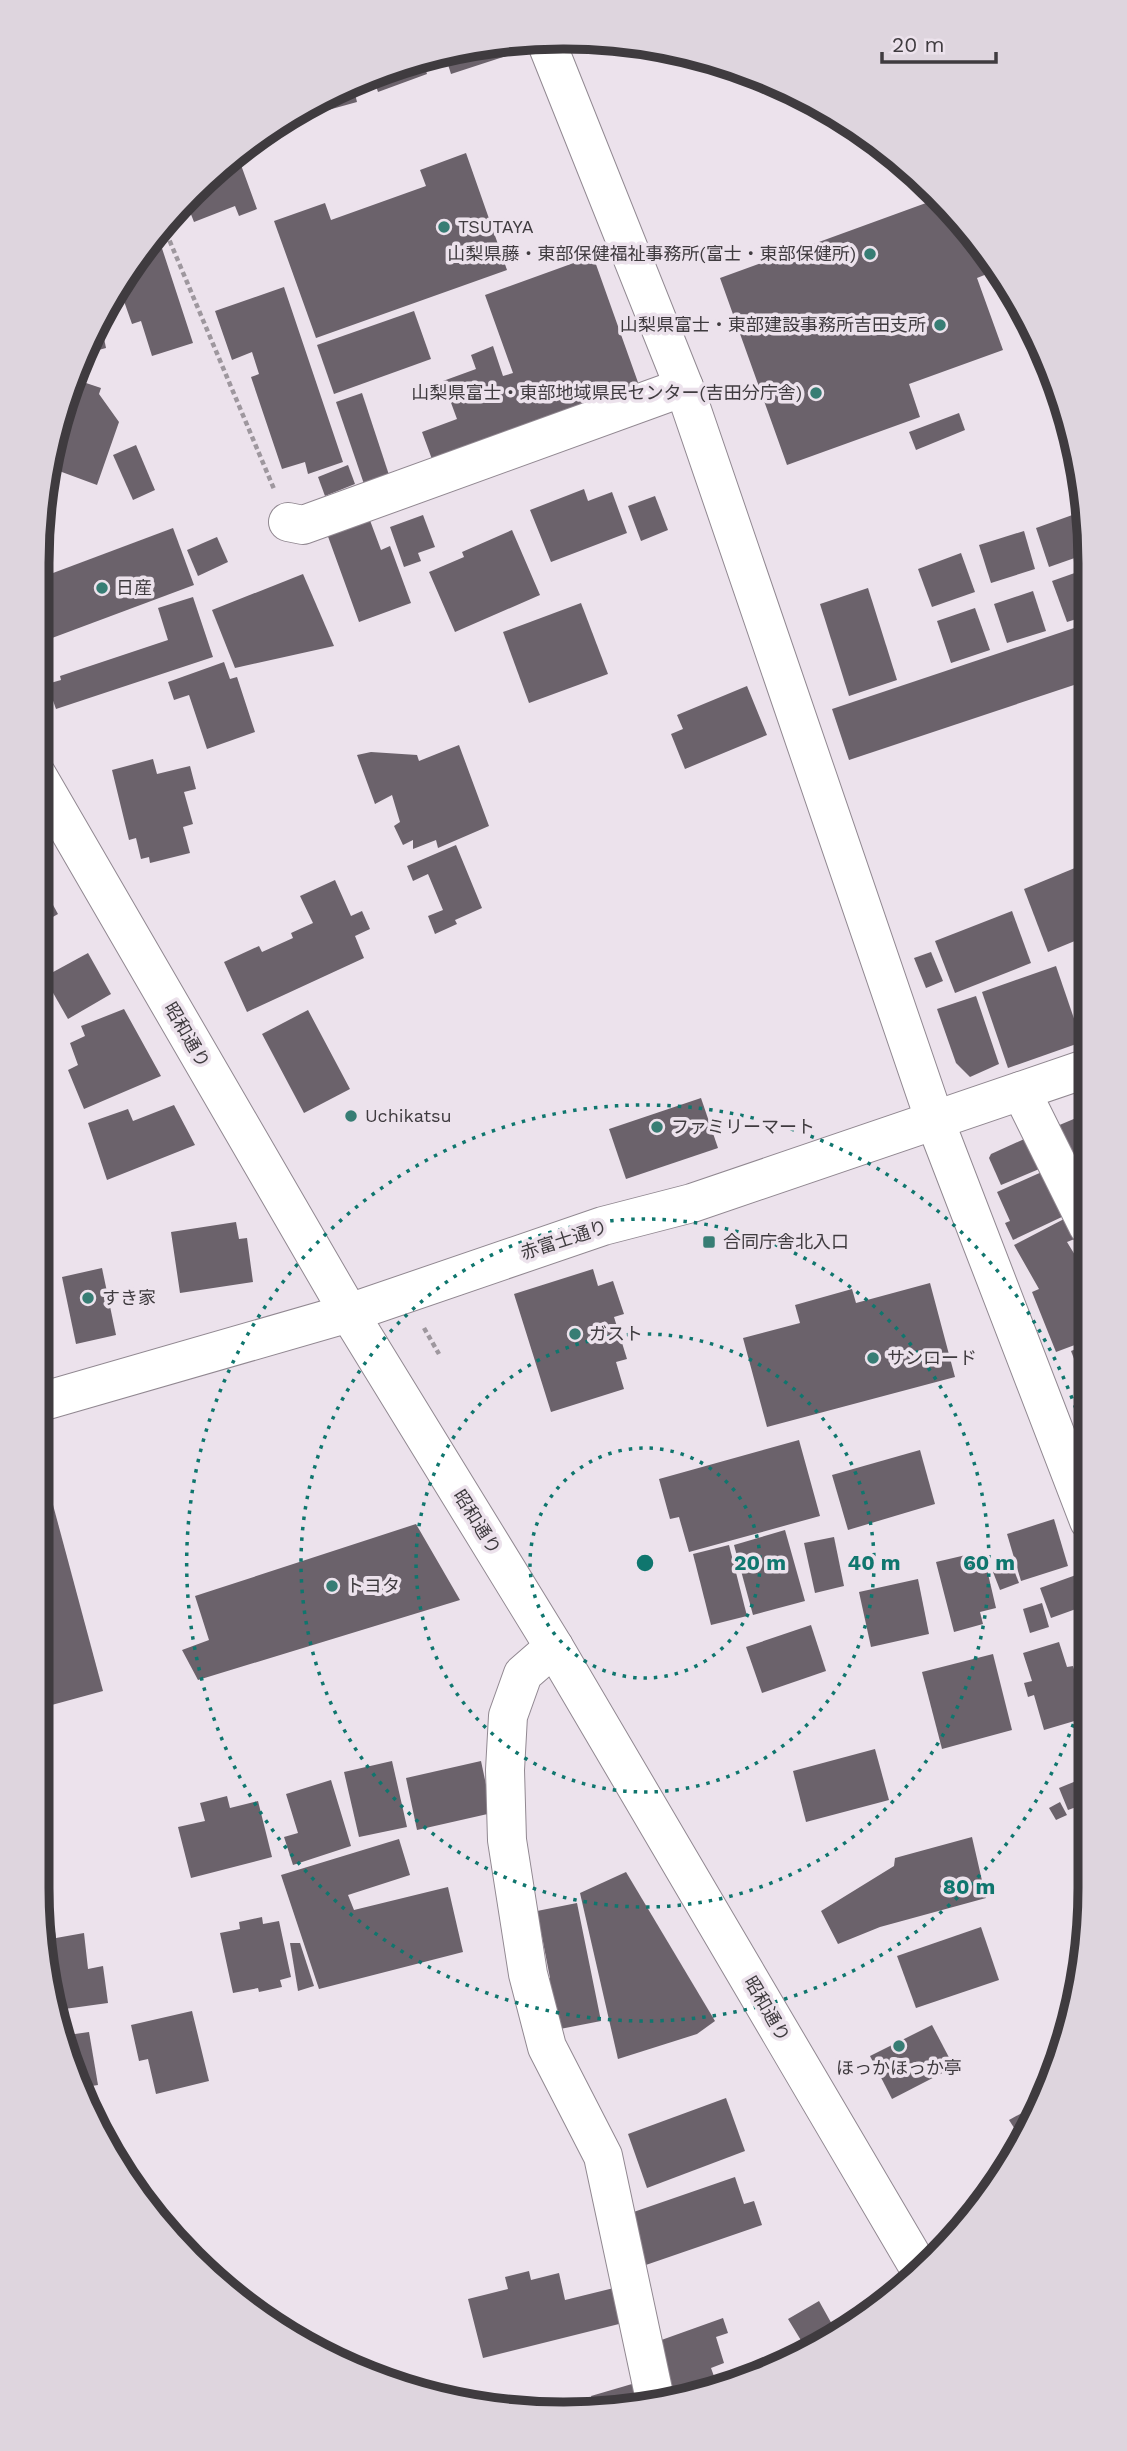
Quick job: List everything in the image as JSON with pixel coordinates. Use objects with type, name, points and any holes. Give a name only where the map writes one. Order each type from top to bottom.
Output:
[{"type":"street","points":[[550,49],[684,387],[935,1121],[1078,1492]]},
{"type":"street","points":[[288,522],[303,525],[684,387]]},
{"type":"street","name":"昭和通り","points":[[49,796],[349,1313],[554,1647],[915,2262]]},
{"type":"street","name":"赤富士通り","points":[[49,1400],[349,1313],[603,1226],[692,1203],[1078,1071]]},
{"type":"street","points":[[1021,1091],[1078,1206]]},
{"type":"street","points":[[554,1647],[523,1674],[508,1716],[505,1770],[507,1840],[527,1974],[547,2047],[603,2156],[654,2394]]},
{"type":"path","points":[[167,235],[288,522]]},
{"type":"building","points":[[523,51],[451,74],[447,63]]},
{"type":"building","points":[[425,68],[427,74],[378,92],[376,85]]},
{"type":"building","points":[[355,93],[357,102],[313,114]]},
{"type":"building","points":[[466,153],[507,270],[316,338],[274,221],[325,203],[331,220],[426,186],[420,170]]},
{"type":"building","points":[[240,163],[257,209],[239,216],[235,206],[194,222],[190,211]]},
{"type":"building","points":[[929,202],[972,250],[988,274],[977,278],[1003,350],[909,384],[920,417],[787,465],[720,278]]},
{"type":"building","points":[[160,244],[193,343],[152,356],[141,321],[132,324],[123,298]]},
{"type":"building","points":[[593,256],[640,388],[433,462],[422,432],[457,419],[443,381],[476,369],[471,355],[493,346],[503,376],[513,373],[485,295]]},
{"type":"building","points":[[284,287],[343,462],[308,474],[305,462],[282,469],[251,377],[259,374],[252,352],[232,360],[215,311]]},
{"type":"building","points":[[414,311],[431,359],[334,394],[317,345]]},
{"type":"building","points":[[103,334],[106,348],[95,351]]},
{"type":"building","points":[[83,382],[101,388],[99,394],[119,422],[97,485],[58,470]]},
{"type":"building","points":[[362,393],[390,478],[365,487],[336,402]]},
{"type":"building","points":[[959,413],[965,430],[916,450],[909,432]]},
{"type":"building","points":[[136,445],[155,490],[133,500],[113,455]]},
{"type":"building","points":[[348,465],[355,484],[325,496],[318,477]]},
{"type":"building","points":[[584,489],[588,501],[612,492],[627,533],[551,562],[530,510]]},
{"type":"building","points":[[655,496],[668,530],[641,541],[628,506]]},
{"type":"building","points":[[1076,514],[1078,557],[1049,567],[1036,528]]},
{"type":"building","points":[[368,515],[381,550],[390,546],[411,603],[359,622],[326,531]]},
{"type":"building","points":[[423,515],[435,547],[418,553],[421,561],[404,567],[390,527]]},
{"type":"building","points":[[173,528],[194,585],[49,639],[49,574]]},
{"type":"building","points":[[512,530],[540,595],[455,632],[429,572],[464,557],[462,552]]},
{"type":"building","points":[[1024,531],[1035,569],[991,583],[979,545]]},
{"type":"building","points":[[217,537],[228,562],[198,576],[187,550]]},
{"type":"building","points":[[961,553],[975,592],[932,607],[918,569]]},
{"type":"building","points":[[1078,572],[1078,619],[1067,622],[1052,581]]},
{"type":"building","points":[[303,574],[334,646],[235,668],[212,610]]},
{"type":"building","points":[[868,588],[897,680],[849,696],[820,604]]},
{"type":"building","points":[[1033,591],[1046,631],[1007,643],[994,604]]},
{"type":"building","points":[[193,597],[213,657],[56,709],[49,683],[61,680],[60,676],[168,640],[158,608]]},
{"type":"building","points":[[581,603],[608,674],[529,703],[503,632]]},
{"type":"building","points":[[975,608],[990,650],[951,663],[937,621]]},
{"type":"building","points":[[1078,627],[1078,684],[849,760],[832,709]]},
{"type":"building","points":[[224,662],[230,679],[237,677],[255,732],[207,749],[189,695],[174,700],[168,682]]},
{"type":"building","points":[[747,686],[767,735],[685,769],[671,734],[683,729],[677,715]]},
{"type":"building","points":[[459,745],[489,826],[438,848],[436,840],[413,849],[413,840],[403,845],[394,826],[400,822],[392,795],[375,804],[357,755],[371,752],[417,755],[419,761]]},
{"type":"building","points":[[153,759],[157,774],[190,766],[196,789],[184,792],[193,824],[183,827],[190,853],[150,863],[149,857],[141,859],[136,838],[129,840],[112,770]]},
{"type":"building","points":[[456,845],[482,908],[455,920],[457,924],[435,934],[428,916],[443,910],[428,874],[413,881],[407,866]]},
{"type":"building","points":[[1078,867],[1078,940],[1048,952],[1024,889]]},
{"type":"building","points":[[335,880],[351,916],[362,911],[370,929],[355,936],[364,958],[247,1012],[224,962],[259,946],[262,952],[293,938],[291,933],[313,923],[300,896]]},
{"type":"building","points":[[49,898],[58,914],[49,919]]},
{"type":"building","points":[[1012,911],[1031,963],[955,993],[935,941]]},
{"type":"building","points":[[931,952],[943,981],[926,988],[914,958]]},
{"type":"building","points":[[88,953],[111,994],[68,1019],[49,986],[49,974]]},
{"type":"building","points":[[1056,966],[1078,1030],[1078,1043],[1008,1068],[982,992]]},
{"type":"building","points":[[976,996],[999,1064],[970,1077],[956,1063],[937,1009]]},
{"type":"building","points":[[124,1009],[161,1076],[84,1109],[68,1070],[78,1065],[70,1043],[85,1036],[81,1026]]},
{"type":"building","points":[[308,1010],[350,1089],[304,1113],[262,1034]]},
{"type":"building","points":[[701,1098],[718,1148],[626,1179],[609,1129]]},
{"type":"building","points":[[174,1105],[195,1145],[107,1180],[88,1123],[128,1109],[133,1121]]},
{"type":"building","points":[[1078,1117],[1078,1172],[1050,1129]]},
{"type":"building","points":[[1031,1136],[1044,1167],[1001,1185],[989,1158],[991,1154]]},
{"type":"building","points":[[1044,1171],[1064,1216],[1013,1240],[1005,1223],[1010,1221],[997,1192]]},
{"type":"building","points":[[1064,1219],[1077,1238],[1067,1242],[1078,1260],[1078,1344],[1056,1352],[1032,1292],[1039,1289],[1014,1245]]},
{"type":"building","points":[[236,1222],[239,1239],[247,1238],[253,1282],[180,1293],[171,1232]]},
{"type":"building","points":[[102,1268],[116,1335],[76,1344],[62,1277]]},
{"type":"building","points":[[593,1269],[598,1286],[613,1281],[624,1314],[614,1317],[627,1359],[616,1362],[624,1389],[551,1412],[514,1294]]},
{"type":"building","points":[[930,1283],[955,1377],[767,1427],[743,1338],[800,1323],[795,1305],[852,1289],[856,1303]]},
{"type":"building","points":[[1078,1348],[1078,1369],[1071,1351]]},
{"type":"building","points":[[799,1440],[820,1516],[689,1552],[679,1517],[670,1519],[659,1479]]},
{"type":"building","points":[[920,1450],[935,1504],[848,1530],[832,1475]]},
{"type":"building","points":[[49,1490],[103,1691],[49,1706]]},
{"type":"building","points":[[1054,1519],[1068,1566],[1021,1581],[1007,1534]]},
{"type":"building","points":[[416,1524],[460,1600],[198,1680],[182,1650],[209,1640],[195,1596]]},
{"type":"building","points":[[785,1530],[805,1601],[753,1615],[734,1545]]},
{"type":"building","points":[[834,1537],[844,1586],[815,1593],[804,1543]]},
{"type":"building","points":[[729,1545],[747,1616],[711,1625],[693,1554]]},
{"type":"building","points":[[966,1555],[968,1565],[985,1561],[996,1608],[980,1612],[983,1624],[954,1632],[936,1562]]},
{"type":"building","points":[[1012,1565],[1019,1583],[1000,1590],[993,1572]]},
{"type":"building","points":[[1076,1575],[1078,1608],[1051,1618],[1040,1588]]},
{"type":"building","points":[[918,1579],[929,1634],[871,1647],[859,1592]]},
{"type":"building","points":[[1042,1603],[1049,1627],[1030,1633],[1023,1609]]},
{"type":"building","points":[[811,1625],[826,1671],[762,1693],[746,1647]]},
{"type":"building","points":[[1059,1642],[1067,1667],[1073,1666],[1078,1683],[1078,1720],[1044,1730],[1034,1695],[1028,1697],[1024,1683],[1032,1681],[1023,1653]]},
{"type":"building","points":[[993,1654],[1012,1730],[942,1749],[922,1672]]},
{"type":"building","points":[[875,1749],[889,1800],[806,1822],[793,1771]]},
{"type":"building","points":[[392,1761],[407,1827],[359,1837],[344,1772]]},
{"type":"building","points":[[481,1761],[492,1813],[417,1830],[406,1778]]},
{"type":"building","points":[[331,1780],[351,1846],[293,1865],[284,1837],[298,1833],[286,1794]]},
{"type":"building","points":[[1078,1780],[1078,1806],[1068,1810],[1059,1788]]},
{"type":"building","points":[[227,1796],[230,1808],[258,1801],[272,1857],[191,1878],[178,1827],[205,1821],[200,1803]]},
{"type":"building","points":[[1060,1802],[1067,1815],[1056,1820],[1049,1808]]},
{"type":"building","points":[[972,1837],[986,1898],[880,1927],[838,1944],[821,1911],[894,1866],[895,1858]]},
{"type":"building","points":[[399,1839],[410,1875],[348,1895],[354,1910],[448,1887],[463,1952],[319,1989],[281,1875]]},
{"type":"building","points":[[626,1872],[715,2021],[697,2034],[618,2059],[580,1893]]},
{"type":"building","points":[[577,1903],[601,2021],[560,2029],[540,1980],[550,1978],[537,1911]]},
{"type":"building","points":[[262,1917],[263,1924],[279,1921],[291,1977],[280,1980],[282,1987],[259,1992],[258,1988],[233,1993],[220,1933],[240,1929],[239,1922]]},
{"type":"building","points":[[50,1925],[54,1925],[56,1938],[84,1933],[88,1969],[103,1966],[108,2003],[64,2009],[53,1955]]},
{"type":"building","points":[[981,1927],[999,1980],[916,2008],[897,1956]]},
{"type":"building","points":[[290,1943],[300,1943],[314,1986],[298,1991]]},
{"type":"building","points":[[192,2011],[209,2081],[156,2094],[148,2059],[139,2061],[131,2025]]},
{"type":"building","points":[[932,2025],[954,2067],[892,2099],[870,2056]]},
{"type":"building","points":[[89,2032],[98,2085],[89,2086],[71,2035]]},
{"type":"building","points":[[726,2098],[745,2151],[647,2188],[628,2134]]},
{"type":"building","points":[[1027,2110],[1016,2131],[1009,2120]]},
{"type":"building","points":[[735,2177],[744,2204],[754,2201],[762,2225],[640,2267],[622,2216]]},
{"type":"building","points":[[529,2271],[531,2280],[559,2273],[565,2300],[622,2286],[631,2321],[483,2358],[468,2299],[508,2289],[505,2277]]},
{"type":"building","points":[[819,2301],[833,2325],[785,2352],[802,2342],[788,2319]]},
{"type":"building","points":[[723,2318],[728,2333],[716,2337],[724,2363],[711,2368],[715,2379],[670,2391],[653,2343]]},
{"type":"building","points":[[632,2384],[640,2396],[593,2401],[591,2396]]},
{"type":"place","name":"TSUTAYA","points":[[444,227]]},
{"type":"place","name":"山梨県藤・東部保健福祉事務所(富士・東部保健所)","points":[[870,254]]},
{"type":"place","name":"山梨県富士・東部建設事務所吉田支所","points":[[940,325]]},
{"type":"place","name":"山梨県富士・東部地域県民センター(吉田分庁舎)","points":[[816,393]]},
{"type":"place","name":"日産","points":[[102,588]]},
{"type":"place","name":"Uchikatsu","points":[[351,1116]]},
{"type":"place","name":"ファミリーマート","points":[[657,1127]]},
{"type":"place","name":"合同庁舎北入口","points":[[709,1242]]},
{"type":"place","name":"すき家","points":[[88,1298]]},
{"type":"place","name":"ガスト","points":[[575,1334]]},
{"type":"place","name":"サンロード","points":[[873,1358]]},
{"type":"place","name":"トヨタ","points":[[332,1586]]},
{"type":"place","name":"ほっかほっか亭","points":[[899,2046]]}]
